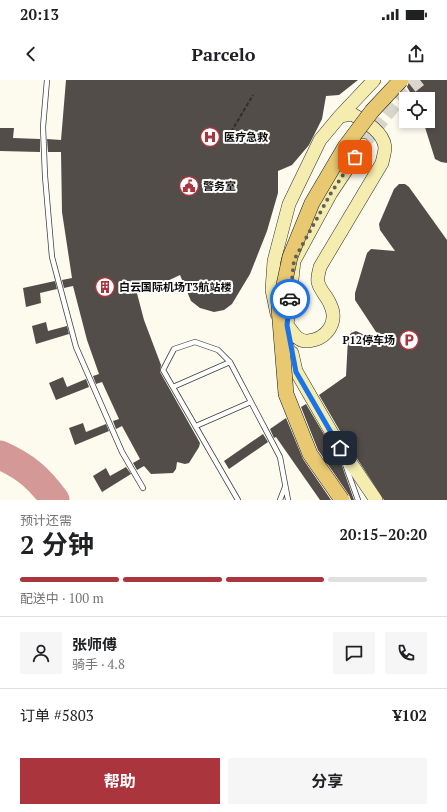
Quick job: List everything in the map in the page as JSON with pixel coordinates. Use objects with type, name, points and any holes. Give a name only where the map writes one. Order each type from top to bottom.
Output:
[{"type":"main road","points":[[294,362],[282,335],[272,290],[274,261],[289,204],[320,140],[374,80]]},
{"type":"main road","points":[[342,500],[310,454],[286,394],[279,308],[290,257],[312,203],[345,147],[372,111],[401,80]]},
{"type":"main road","points":[[287,325],[298,339],[306,342],[322,338],[330,329],[334,319],[330,304],[321,292],[318,280],[320,267],[382,163],[385,147],[380,135],[367,123],[352,114],[340,116]]},
{"type":"main road","points":[[363,145],[331,193],[294,260],[287,325],[296,372],[340,448],[376,500]]},
{"type":"lane","points":[[47,80],[43,127],[52,257],[76,347],[122,452],[143,488]]},
{"type":"lane","points":[[238,500],[163,370],[174,349],[195,342],[218,350],[230,362],[280,457],[288,500]]},
{"type":"lane","points":[[173,387],[230,362]]},
{"type":"lane","points":[[196,426],[251,402]]},
{"type":"lane","points":[[340,448],[358,500]]},
{"type":"lane","points":[[280,500],[285,485]]},
{"type":"path","points":[[231,132],[253,95]]},
{"type":"building","name":"白云国际机场T3航站楼","points":[[66,80],[358,80],[339,95],[326,96],[322,119],[309,145],[292,165],[278,171],[278,193],[267,231],[250,274],[232,304],[224,310],[214,312],[200,308],[191,301],[180,275],[163,283],[152,285],[134,282],[144,320],[161,365],[160,372],[200,443],[189,463],[185,464],[177,462],[176,469],[173,473],[151,474],[144,466],[137,470],[133,463],[140,459],[122,426],[116,429],[113,421],[119,419],[102,382],[96,384],[93,376],[99,374],[87,340],[73,286],[64,288],[62,280],[72,278],[62,212],[61,152],[48,152],[47,139],[61,140]]},
{"type":"building","points":[[410,80],[447,80],[447,163],[435,159],[425,128],[435,128],[435,92],[410,92],[407,87]]},
{"type":"building","points":[[0,128],[14,128],[13,138],[40,139],[40,152],[0,151]]},
{"type":"building","name":"P12停车场","points":[[399,184],[405,184],[409,187],[447,240],[447,500],[384,500],[347,443],[319,395],[346,376],[348,338],[351,333],[356,331],[384,344],[355,300],[355,293],[367,253],[371,249],[395,251],[380,230],[379,224],[394,189]]},
{"type":"building","points":[[55,281],[57,289],[40,293],[41,303],[26,307],[23,288]]},
{"type":"building","points":[[46,322],[48,331],[67,326],[69,334],[36,344],[32,326]]},
{"type":"building","points":[[63,377],[67,387],[86,379],[89,387],[56,400],[49,383]]},
{"type":"building","points":[[306,404],[341,463],[354,500],[351,500],[318,450],[301,407]]},
{"type":"building","points":[[286,418],[303,459],[331,500],[320,500],[276,437],[274,438],[270,429]]},
{"type":"building","points":[[83,423],[86,432],[106,424],[109,431],[75,445],[69,428]]},
{"type":"building","points":[[263,434],[268,442],[229,469],[224,461]]},
{"type":"building","points":[[126,467],[131,474],[102,492],[93,476],[106,468],[110,476]]},
{"type":"taxiway","points":[[0,455],[31,473],[55,500]]},
{"type":"tunnel","points":[[363,145],[406,91],[420,80]]},
{"type":"way so far","points":[[290,299],[294,260],[331,193],[355,157]]},
{"type":"place","name":"医疗急救","points":[[210,137]]},
{"type":"place","name":"警务室","points":[[189,186]]},
{"type":"place","name":"白云国际机场T3航站楼","points":[[105,287]]},
{"type":"place","name":"P12停车场","points":[[409,340]]},
{"type":"route","points":[[290,299],[287,325],[296,372],[340,448]]}]
